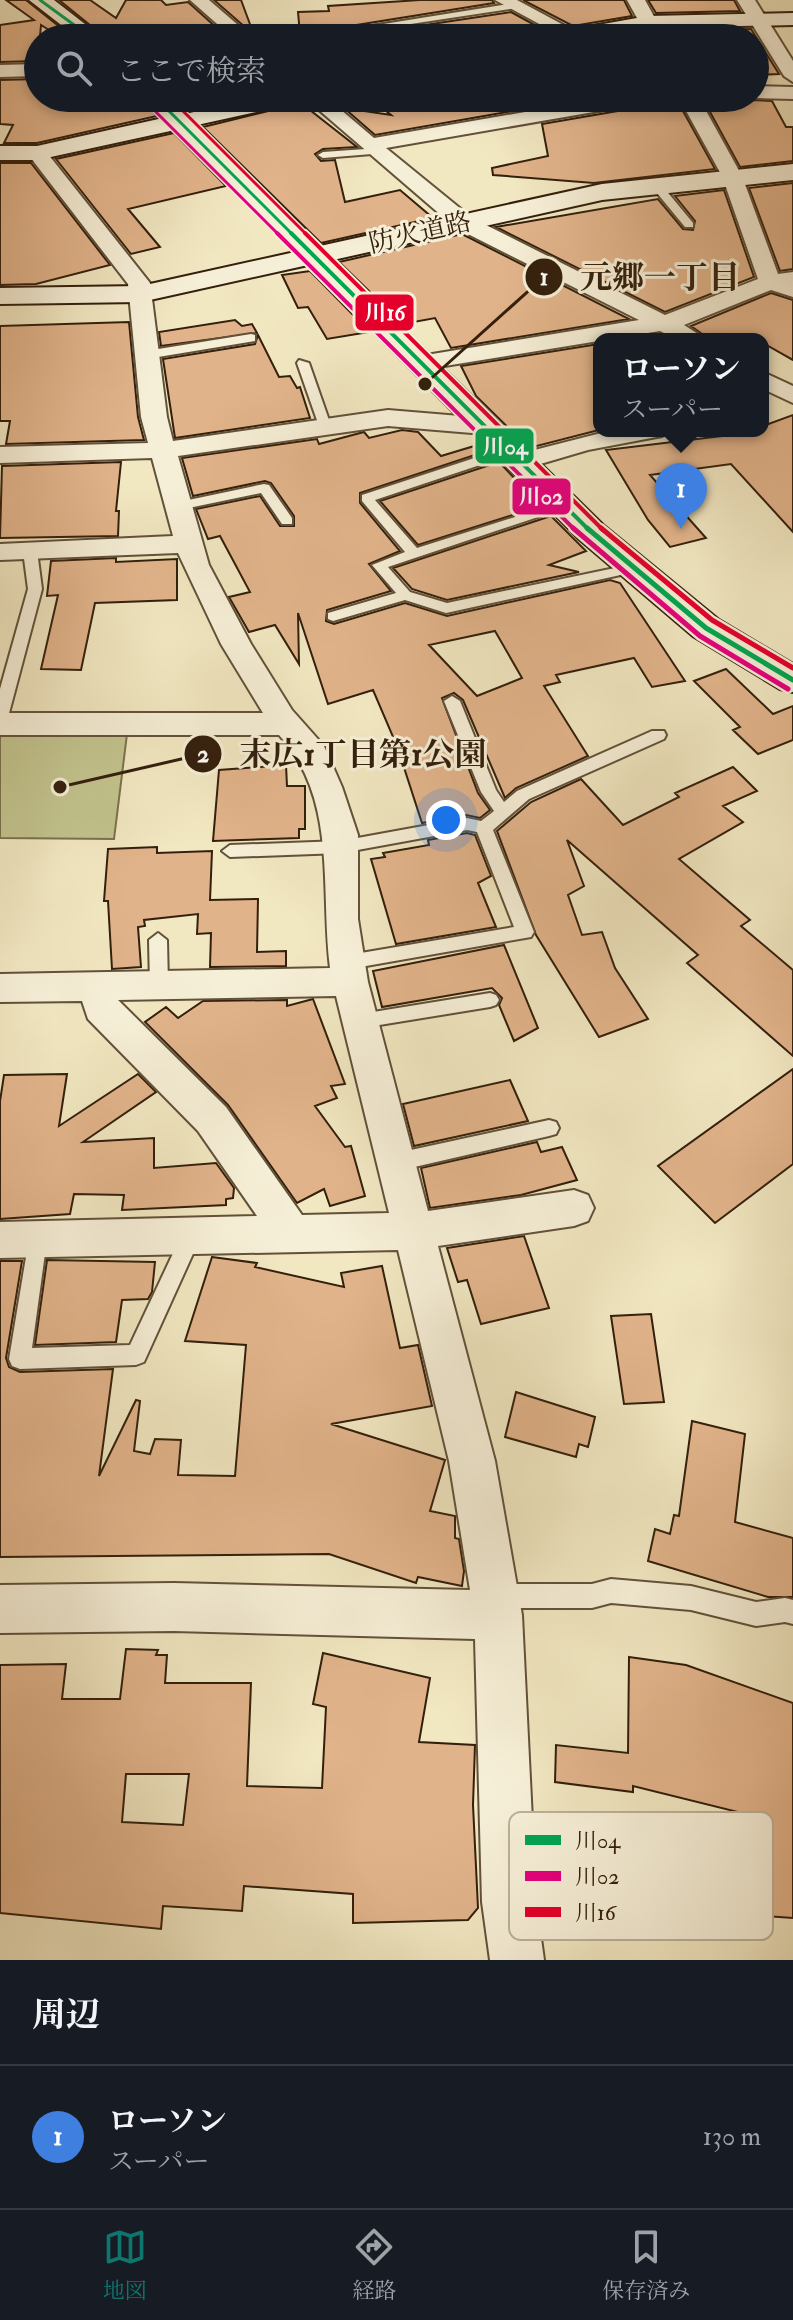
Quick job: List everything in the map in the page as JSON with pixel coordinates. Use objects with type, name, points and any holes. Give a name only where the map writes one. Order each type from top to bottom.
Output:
[{"type":"street","points":[[40,0],[73,24]]},
{"type":"street","points":[[199,0],[227,24]]},
{"type":"street","points":[[636,0],[649,24]]},
{"type":"street","points":[[746,0],[760,24]]},
{"type":"street","points":[[509,3],[546,24]]},
{"type":"street","points":[[709,24],[793,19]]},
{"type":"street","points":[[769,38],[793,76]]},
{"type":"street","points":[[0,71],[24,70]]},
{"type":"street","points":[[769,92],[793,93]]},
{"type":"street","points":[[171,112],[564,506],[706,628],[793,680]]},
{"type":"street","points":[[0,153],[37,153],[226,112]]},
{"type":"street","points":[[332,112],[464,223],[684,333]]},
{"type":"street","points":[[376,147],[565,112]]},
{"type":"street","points":[[697,112],[732,176],[782,280],[793,290]]},
{"type":"street","points":[[37,153],[139,283],[154,417],[195,565],[236,644],[287,724],[308,746],[326,787],[341,835],[341,919],[349,972],[472,1461],[496,1606],[509,1902]]},
{"type":"street","name":"防火道路","points":[[0,296],[141,294],[602,192],[793,172]]},
{"type":"street","points":[[605,333],[667,323],[782,280]]},
{"type":"street","points":[[420,363],[593,335]]},
{"type":"street","points":[[769,383],[792,396]]},
{"type":"street","points":[[769,407],[792,396]]},
{"type":"street","points":[[0,455],[163,450],[388,418],[484,426]]},
{"type":"street","points":[[514,456],[618,437]]},
{"type":"street","points":[[0,552],[190,544]]},
{"type":"street","points":[[0,724],[287,724]]},
{"type":"street","points":[[0,988],[99,988],[349,972]]},
{"type":"street","points":[[99,988],[101,1009],[212,1119],[292,1234]]},
{"type":"street","points":[[19,1239],[414,1231],[574,1208]]},
{"type":"street","points":[[0,1609],[496,1606]]},
{"type":"street","points":[[514,1940],[517,1960]]},
{"type":"lane","points":[[384,24],[509,3]]},
{"type":"lane","points":[[323,155],[376,147]]},
{"type":"lane","points":[[656,185],[689,225]]},
{"type":"lane","points":[[146,355],[251,338]]},
{"type":"lane","points":[[303,363],[325,426]]},
{"type":"lane","points":[[414,554],[367,498],[514,456]]},
{"type":"lane","points":[[179,506],[264,488],[287,521]]},
{"type":"lane","points":[[564,506],[379,565],[405,595],[446,608],[634,568]]},
{"type":"lane","points":[[0,717],[35,589],[30,551]]},
{"type":"lane","points":[[333,616],[405,595]]},
{"type":"lane","points":[[452,701],[489,792],[503,812]]},
{"type":"lane","points":[[484,828],[523,795],[658,735]]},
{"type":"lane","points":[[230,851],[341,847],[467,824],[484,828]]},
{"type":"lane","points":[[349,972],[525,932],[484,828]]},
{"type":"lane","points":[[158,940],[159,985]]},
{"type":"lane","points":[[361,1021],[490,1000]]},
{"type":"lane","points":[[397,1162],[549,1128]]},
{"type":"lane","points":[[19,1239],[20,1359],[136,1355],[191,1236]]},
{"type":"lane","points":[[496,1606],[592,1596],[611,1591],[691,1598],[756,1614],[785,1610],[793,1612]]},
{"type":"green space","points":[[127,734],[114,839],[0,838],[0,735]]},
{"type":"building","points":[[6,0],[26,0],[56,24],[24,24],[24,61],[0,62],[0,25],[34,20]]},
{"type":"building","points":[[59,0],[90,0],[116,18],[126,0],[161,0],[166,5],[188,2],[212,24],[89,24]]},
{"type":"building","points":[[214,0],[241,0],[250,24],[241,24]]},
{"type":"building","points":[[420,0],[492,0],[494,3],[363,24],[299,24],[298,12],[329,11],[328,6]]},
{"type":"building","points":[[523,0],[624,0],[632,16],[585,24],[569,24]]},
{"type":"building","points":[[648,0],[734,0],[740,11],[656,13]]},
{"type":"building","points":[[511,12],[533,24],[431,24]]},
{"type":"building","points":[[769,58],[779,74],[769,74]]},
{"type":"building","points":[[24,79],[24,112],[153,112],[157,116],[37,143],[4,143],[13,125],[0,124],[0,80]]},
{"type":"building","points":[[769,101],[772,101],[786,127],[793,127],[793,161],[740,167],[710,112],[769,112]]},
{"type":"building","points":[[264,112],[312,112],[357,147],[323,149],[315,154],[321,161],[335,160],[345,202],[400,190],[433,218],[321,243],[203,127]]},
{"type":"building","points":[[349,112],[391,115],[387,112],[507,112],[375,135]]},
{"type":"building","points":[[612,112],[684,112],[715,169],[594,183],[493,175],[492,168],[548,156],[542,124]]},
{"type":"building","points":[[174,133],[226,186],[128,209],[160,247],[131,254],[56,159]]},
{"type":"building","points":[[0,163],[31,163],[110,265],[36,284],[0,285]]},
{"type":"building","points":[[793,183],[793,269],[780,271],[749,188]]},
{"type":"building","points":[[724,190],[754,277],[665,312],[496,227],[658,199],[683,229],[693,230],[695,221],[675,196]]},
{"type":"building","points":[[462,234],[629,319],[451,348],[435,318],[403,324],[339,262]]},
{"type":"building","points":[[310,271],[369,332],[327,339],[308,307],[298,308],[282,275]]},
{"type":"building","points":[[771,293],[793,300],[793,360],[769,346],[769,333],[701,333],[691,326]]},
{"type":"building","points":[[235,320],[242,326],[252,324],[257,333],[161,346],[159,332]]},
{"type":"building","points":[[129,322],[138,417],[144,440],[6,444],[10,421],[0,421],[0,326]]},
{"type":"building","points":[[258,335],[279,377],[290,376],[297,388],[300,387],[310,418],[175,438],[163,359],[255,344]]},
{"type":"building","points":[[593,345],[593,432],[529,448],[476,396],[461,366]]},
{"type":"building","points":[[793,415],[793,532],[731,464],[650,475],[706,538],[670,547],[648,520],[606,450],[713,437],[769,437],[769,424]]},
{"type":"building","points":[[402,430],[418,432],[441,456],[481,444],[487,451],[360,493],[360,503],[400,551],[369,564],[391,591],[327,610],[326,621],[334,624],[405,603],[447,616],[610,580],[620,583],[685,681],[652,687],[634,658],[556,675],[560,682],[544,686],[588,756],[516,788],[505,798],[463,700],[454,693],[442,698],[478,793],[490,810],[480,818],[466,815],[422,823],[397,746],[373,690],[328,704],[298,613],[299,664],[275,625],[249,632],[229,597],[250,592],[220,536],[208,539],[196,509],[260,496],[280,526],[294,526],[294,516],[271,483],[265,481],[193,496],[182,458],[317,439],[319,444],[364,432],[369,438]],"holes":[[[495,631],[522,678],[477,696],[429,645]]]},
{"type":"building","points":[[121,462],[116,511],[119,511],[118,536],[0,538],[2,466]]},
{"type":"building","points":[[499,462],[541,506],[418,545],[380,501]]},
{"type":"building","points":[[551,516],[586,551],[549,565],[579,572],[447,600],[412,589],[393,568]]},
{"type":"building","points":[[116,558],[116,562],[177,559],[177,600],[95,603],[81,670],[41,669],[58,595],[47,596],[51,561]]},
{"type":"building","points":[[726,669],[773,714],[793,706],[793,740],[758,754],[733,730],[740,727],[694,681]]},
{"type":"building","points":[[286,765],[287,786],[305,786],[305,829],[299,829],[299,838],[213,841],[219,770]]},
{"type":"building","points":[[733,767],[757,791],[723,806],[743,822],[679,859],[750,920],[741,926],[793,970],[793,1056],[687,963],[698,955],[567,840],[584,886],[568,895],[582,935],[602,932],[615,968],[648,1019],[599,1037],[536,935],[497,831],[531,802],[581,779],[623,825],[679,797],[675,793]]},
{"type":"building","points":[[467,833],[475,835],[491,876],[478,883],[496,927],[396,944],[371,859],[385,857],[383,853],[429,845],[428,840]]},
{"type":"building","points":[[157,847],[157,853],[212,851],[210,900],[258,899],[257,952],[286,951],[286,966],[210,967],[211,933],[197,934],[198,914],[144,920],[145,926],[138,927],[141,967],[112,969],[108,901],[104,901],[108,849]]},
{"type":"building","points":[[504,945],[538,1028],[514,1041],[499,1005],[502,998],[492,988],[382,1007],[373,971]]},
{"type":"building","points":[[313,999],[345,1084],[331,1086],[337,1098],[315,1106],[345,1147],[351,1146],[365,1196],[330,1206],[324,1189],[297,1203],[228,1105],[145,1022],[166,1007],[178,1018],[203,1001],[287,1000],[287,1006]]},
{"type":"building","points":[[793,1069],[793,1164],[715,1223],[658,1166]]},
{"type":"building","points":[[67,1074],[59,1126],[138,1074],[156,1092],[83,1142],[154,1138],[154,1168],[216,1163],[234,1188],[233,1198],[226,1199],[226,1205],[122,1210],[124,1195],[74,1194],[70,1214],[0,1219],[0,1101],[4,1075]]},
{"type":"building","points":[[510,1080],[528,1121],[414,1146],[403,1104]]},
{"type":"building","points":[[537,1142],[541,1152],[562,1147],[577,1180],[521,1195],[430,1208],[421,1168]]},
{"type":"building","points":[[524,1236],[549,1308],[481,1324],[467,1280],[458,1282],[447,1248]]},
{"type":"building","points":[[212,1257],[257,1263],[255,1267],[344,1287],[341,1273],[382,1266],[400,1348],[418,1345],[432,1406],[331,1424],[445,1460],[430,1511],[455,1516],[455,1538],[459,1539],[464,1571],[462,1586],[418,1577],[416,1583],[329,1554],[0,1557],[0,1261],[22,1261],[6,1358],[9,1367],[20,1372],[113,1369],[99,1476],[136,1400],[140,1401],[134,1451],[150,1454],[155,1439],[181,1440],[178,1475],[235,1476],[246,1345],[185,1341]]},
{"type":"building","points":[[47,1260],[155,1262],[152,1292],[148,1299],[122,1300],[116,1342],[35,1345]]},
{"type":"building","points":[[651,1314],[664,1402],[624,1404],[611,1316]]},
{"type":"building","points":[[516,1392],[595,1417],[588,1447],[579,1444],[576,1457],[505,1437]]},
{"type":"building","points":[[692,1421],[745,1434],[735,1522],[793,1538],[793,1597],[768,1597],[648,1561],[655,1529],[670,1534],[674,1515],[679,1516]]},
{"type":"building","points":[[126,1649],[158,1650],[156,1655],[167,1655],[165,1683],[251,1683],[247,1786],[322,1788],[326,1707],[313,1704],[323,1653],[430,1678],[419,1742],[475,1745],[473,1805],[478,1908],[468,1920],[353,1923],[353,1894],[244,1886],[242,1911],[163,1906],[161,1929],[0,1913],[0,1665],[66,1664],[62,1699],[120,1699]],"holes":[[[126,1774],[189,1774],[183,1825],[122,1822]]]},
{"type":"building","points":[[629,1657],[686,1665],[793,1703],[793,1918],[773,1916],[773,1812],[738,1812],[633,1786],[633,1792],[555,1782],[556,1745],[628,1753]]},
{"type":"transit line","name":"川04","points":[[40,0],[73,24]]},
{"type":"transit line","name":"川02","points":[[156,112],[584,539],[700,636],[788,689]]},
{"type":"transit line","name":"川04","points":[[170,112],[591,532],[706,628],[793,680]]},
{"type":"transit line","name":"川16","points":[[184,112],[598,525],[712,620],[793,668]]},
{"type":"place","name":"元郷一丁目","points":[[425,384]]},
{"type":"place","name":"ローソン","points":[[681,529]]},
{"type":"place","name":"末広1丁目第1公園","points":[[60,787]]}]
